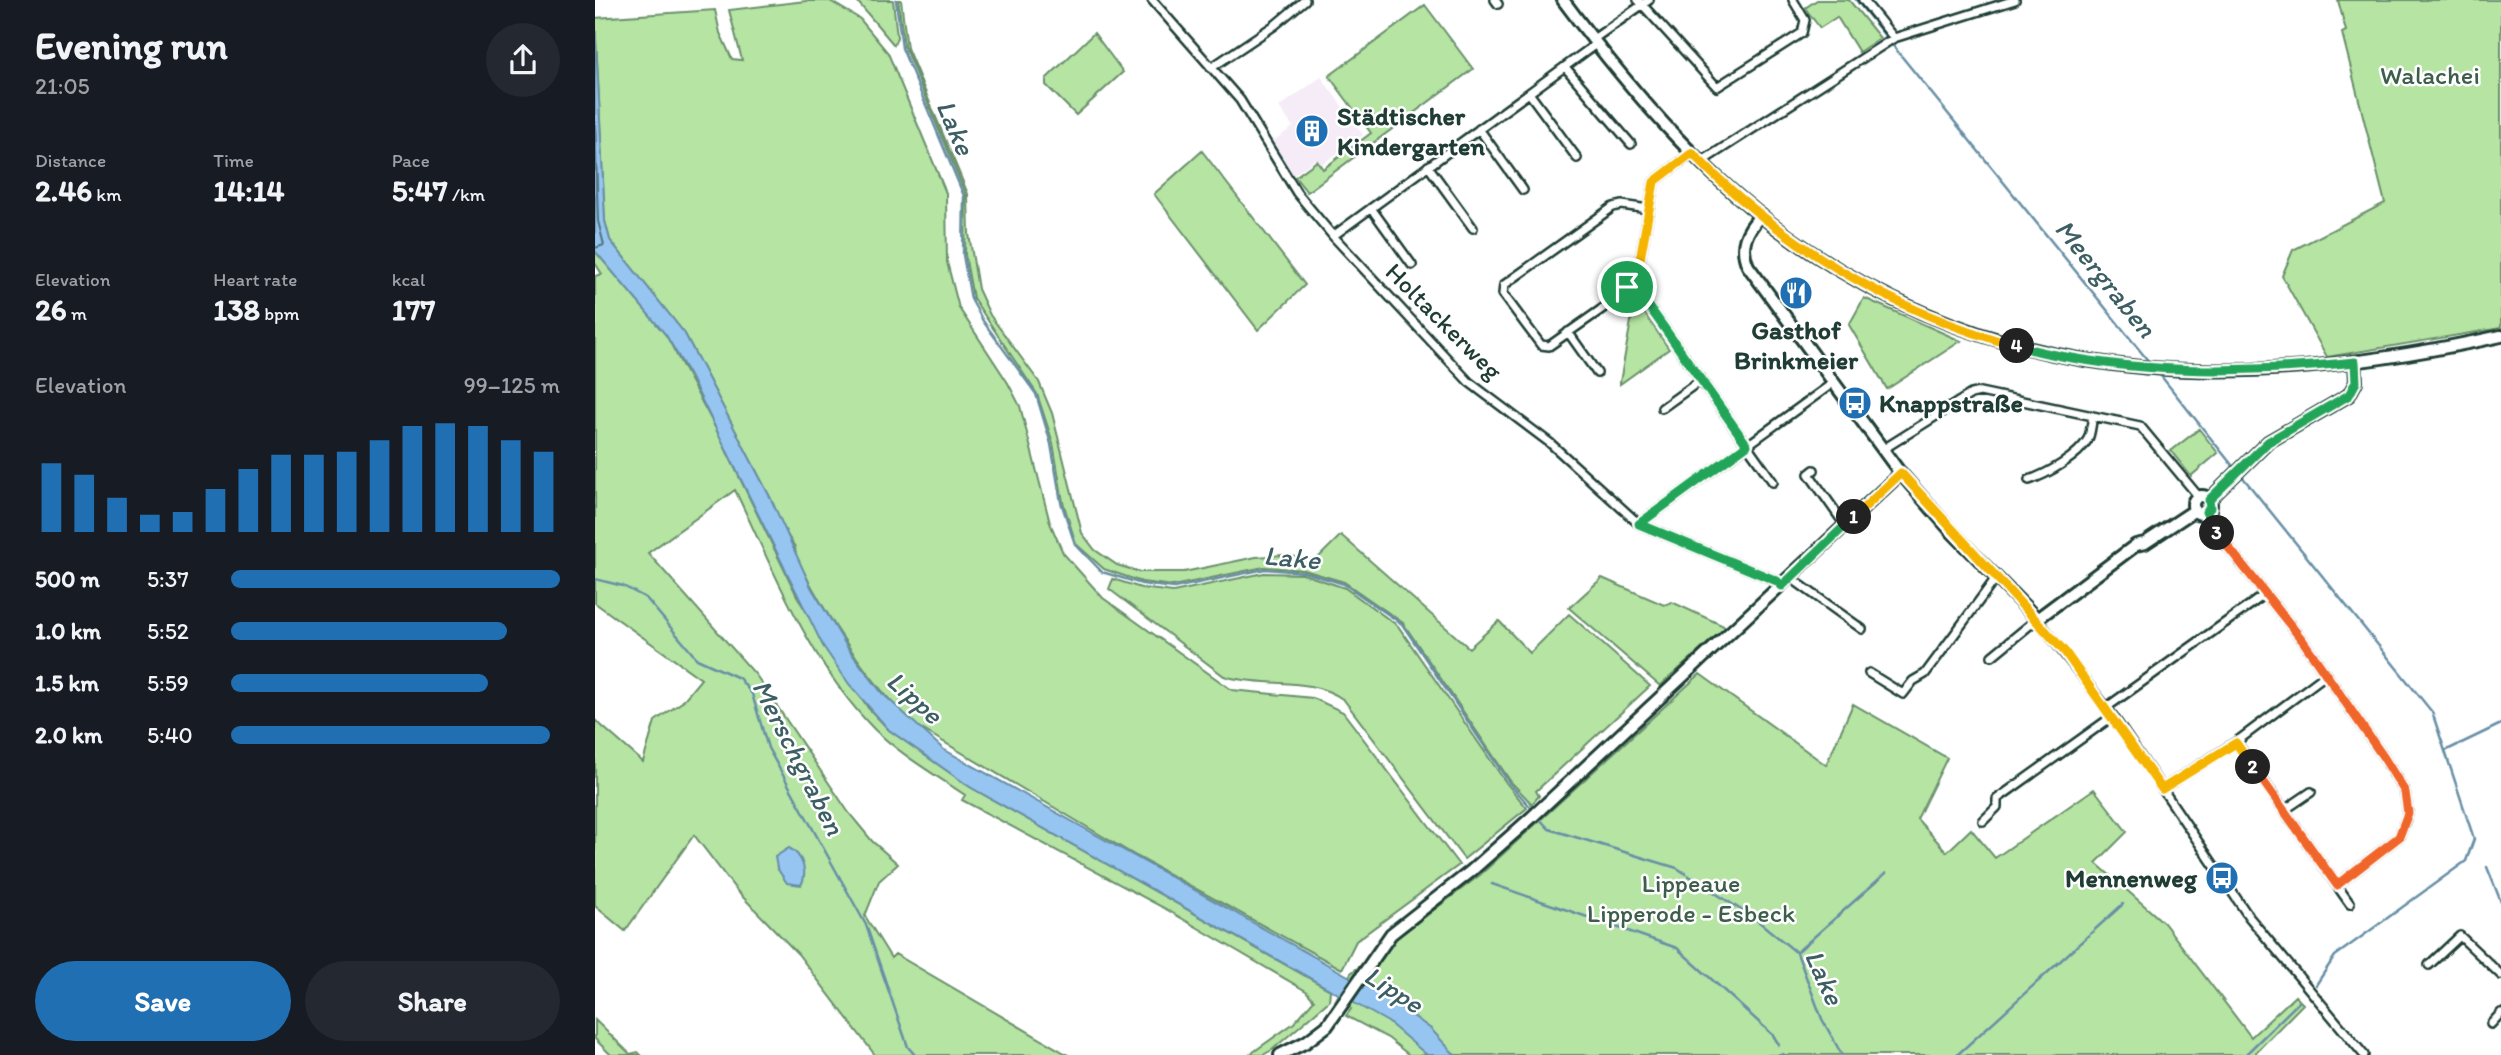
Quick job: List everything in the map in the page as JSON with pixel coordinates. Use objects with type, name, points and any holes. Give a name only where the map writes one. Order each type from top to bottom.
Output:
[{"type":"street","name":"Holtackerweg","points":[[1152,0],[1240,100],[1297,193],[1333,236],[1469,382],[1550,443],[1639,524],[1777,581],[1786,582]]},
{"type":"street","points":[[1211,68],[1305,0]]},
{"type":"street","points":[[1563,0],[1594,42],[1696,157],[1761,215],[1853,278],[1969,332],[2058,357],[2148,370],[2258,370],[2355,362],[2501,337]]},
{"type":"street","points":[[1333,236],[1565,67],[1639,2],[1649,0]]},
{"type":"street","points":[[1639,2],[1717,87],[1802,33],[1805,20],[1793,0]]},
{"type":"street","points":[[1863,0],[1894,38]]},
{"type":"street","points":[[1638,291],[1643,284],[1637,276],[1654,182],[1894,38],[2015,0]]},
{"type":"street","points":[[1565,67],[1631,144]]},
{"type":"street","points":[[1529,93],[1577,158]]},
{"type":"street","points":[[1479,129],[1523,190]]},
{"type":"street","points":[[1428,166],[1473,228]]},
{"type":"street","points":[[1648,209],[1622,205],[1613,207],[1504,285],[1503,294],[1541,345],[1549,346],[1629,290],[1638,291],[1773,482]]},
{"type":"street","points":[[1371,208],[1412,265]]},
{"type":"street","points":[[1761,215],[1749,230],[1743,246],[1743,255],[1833,383],[1901,473],[2037,619],[2107,707],[2249,918],[2364,1055]]},
{"type":"street","points":[[1629,290],[1628,279],[1637,276]]},
{"type":"street","points":[[1568,332],[1597,373]]},
{"type":"street","points":[[2337,885],[2394,844],[2404,828],[2408,806],[2405,792],[2384,758],[2324,676],[2303,641],[2264,596],[2193,503],[2239,473],[2274,438],[2349,395],[2356,382],[2355,362]]},
{"type":"street","points":[[1662,408],[1701,380]]},
{"type":"street","points":[[1639,524],[1833,383]]},
{"type":"street","points":[[1882,450],[1975,392],[2131,423],[2147,431],[2204,498]]},
{"type":"street","points":[[2029,480],[2044,475],[2081,447],[2088,438],[2093,417]]},
{"type":"street","points":[[1814,470],[1809,474],[1845,526]]},
{"type":"street","points":[[1280,1055],[1317,1035],[1341,1009],[1374,954],[1405,920],[1469,872],[1536,813],[1901,473]]},
{"type":"street","points":[[1991,656],[2136,545],[2200,511]]},
{"type":"street","points":[[1869,673],[1903,694],[1913,681],[1925,674],[1996,578]]},
{"type":"street","points":[[1786,582],[1862,629]]},
{"type":"street","points":[[2107,707],[2264,596]]},
{"type":"street","points":[[2162,789],[2236,743],[2324,676]]},
{"type":"street","points":[[1983,821],[1997,807],[1997,799],[2113,716]]},
{"type":"street","points":[[2236,743],[2286,809],[2350,904]]},
{"type":"street","points":[[2286,809],[2311,792]]},
{"type":"street","points":[[2429,965],[2460,936],[2501,975]]},
{"type":"street","points":[[2491,1024],[2501,1013]]},
{"type":"shaded area","points":[[1321,77],[1363,135],[1321,165],[1316,159],[1293,175],[1273,141],[1293,127],[1279,107]]},
{"type":"green space","points":[[856,0],[893,0],[897,37],[894,45]]},
{"type":"green space","points":[[898,0],[901,0],[907,48],[968,194],[969,234],[978,289],[990,315],[1039,382],[1052,413],[1082,533],[1095,550],[1117,565],[1140,572],[1184,572],[1256,557],[1283,555],[1316,560],[1341,535],[1469,648],[1499,621],[1530,653],[1569,614],[1650,686],[1536,791],[1539,796],[1532,804],[1511,782],[1403,623],[1344,582],[1304,570],[1264,567],[1173,586],[1142,582],[1104,569],[1076,544],[1063,502],[1053,443],[1037,394],[973,298],[965,255],[966,195],[904,46]]},
{"type":"green space","points":[[1817,0],[1849,0],[1880,38],[1859,52],[1837,17],[1820,28],[1805,8]]},
{"type":"green space","name":"Walachei","points":[[2338,0],[2501,0],[2501,328],[2327,357],[2282,276],[2293,250],[2385,203],[2342,33],[2346,31]]},
{"type":"green space","points":[[806,1],[830,1],[860,19],[888,53],[946,193],[947,262],[959,308],[1020,406],[1050,523],[1063,553],[1103,598],[1232,690],[1313,698],[1343,712],[1459,865],[1356,941],[1342,969],[1136,856],[910,722],[861,664],[820,602],[796,557],[795,547],[781,525],[771,499],[685,334],[610,240],[605,221],[595,18],[715,10],[720,33],[732,59],[742,60],[729,10]]},
{"type":"green space","points":[[1425,5],[1473,69],[1307,192],[1295,177],[1317,161],[1323,169],[1371,133],[1329,76]]},
{"type":"green space","points":[[1094,33],[1123,72],[1076,115],[1046,85],[1046,79]]},
{"type":"green space","points":[[1202,151],[1305,285],[1258,330],[1154,194]]},
{"type":"green space","points":[[595,251],[666,335],[713,423],[799,600],[868,708],[889,730],[970,787],[1330,990],[1329,1001],[1272,1050],[1263,1055],[1249,1055],[1294,1023],[1314,1000],[1306,991],[1164,908],[962,800],[965,795],[884,738],[851,703],[812,646],[779,584],[735,490],[648,553],[756,675],[849,813],[872,841],[898,864],[879,881],[865,916],[891,958],[895,954],[1068,1055],[875,1055],[798,954],[737,891],[694,835],[625,931],[595,906],[595,720],[643,762],[655,721],[682,702],[701,679],[595,603],[595,276],[602,274],[595,263]]},
{"type":"green space","points":[[1864,298],[1961,341],[1887,389],[1849,325]]},
{"type":"green space","points":[[1635,299],[1669,349],[1620,384],[1620,382]]},
{"type":"green space","points":[[2199,429],[2218,453],[2191,476],[2171,451]]},
{"type":"green space","points":[[1264,573],[1303,574],[1345,588],[1398,626],[1507,784],[1527,808],[1464,859],[1344,700],[1316,687],[1224,676],[1109,589],[1113,579],[1141,588],[1173,592]]},
{"type":"green space","points":[[1602,578],[1664,605],[1672,602],[1726,627],[1660,686],[1569,608]]},
{"type":"green space","name":"Lippeaue Lipperode - Esbeck","points":[[1700,674],[1826,765],[1853,704],[1947,758],[1917,819],[1947,852],[1971,829],[1995,858],[2094,789],[2127,832],[2096,863],[2164,923],[2251,1037],[2295,996],[2303,1004],[2256,1052],[2257,1055],[1409,1055],[1388,1038],[1346,1016],[1351,1009],[1335,1001],[1351,973],[1480,875]]},
{"type":"green space","points":[[595,1020],[630,1054],[638,1052],[641,1055],[611,1055],[595,1039]]},
{"type":"water","points":[[595,20],[605,221],[610,240],[685,334],[771,499],[811,587],[849,650],[882,693],[943,749],[1391,1000],[1431,1029],[1455,1055],[1427,1055],[1388,1022],[970,787],[889,730],[849,684],[823,646],[690,376],[666,335],[595,251]]},
{"type":"water","points":[[789,848],[798,855],[803,865],[801,885],[787,883],[777,868],[775,857]]},
{"type":"waterway","name":"Lake","points":[[896,0],[902,48],[964,196],[963,255],[971,299],[983,321],[1036,394],[1051,444],[1061,502],[1075,544],[1102,572],[1142,584],[1174,588],[1265,569],[1304,572],[1344,584],[1402,624],[1510,784],[1533,810]]},
{"type":"waterway","name":"Meergraben","points":[[1856,0],[2150,363]]},
{"type":"waterway","name":"Meergraben","points":[[2157,371],[2236,470]]},
{"type":"waterway","name":"Meergraben","points":[[2241,475],[2432,712],[2445,751]]},
{"type":"waterway","name":"Merschgraben","points":[[595,579],[623,586],[646,598],[697,659],[739,678],[752,694],[768,748],[866,925],[908,1047],[915,1055]]},
{"type":"waterway","points":[[2316,985],[2335,956],[2466,861],[2474,839],[2445,751],[2501,724]]},
{"type":"waterway","name":"Lake","points":[[1537,816],[1549,829],[1677,868],[1758,921],[1797,953],[1822,1019],[1842,1055]]},
{"type":"waterway","points":[[2487,867],[2501,902]]},
{"type":"waterway","points":[[1797,952],[1886,873]]},
{"type":"waterway","points":[[1492,884],[1677,948],[1773,1035],[1779,1045]]},
{"type":"waterway","points":[[1957,1055],[2123,904]]},
{"type":"waterway","points":[[2245,1055],[2299,1002]]},
{"type":"place","name":"Städtischer Kindergarten","points":[[1312,131]]},
{"type":"place","name":"Gasthof Brinkmeier","points":[[1796,293]]},
{"type":"place","name":"Knappstraße","points":[[1855,403]]},
{"type":"place","name":"Mennenweg","points":[[2222,878]]},
{"type":"route","points":[[1692,153],[1761,215],[1810,252],[1853,278],[1969,332],[2058,357],[2148,370],[2258,370],[2355,362],[2356,382],[2349,395],[2268,442],[2209,500],[2210,508],[2206,512],[2212,527],[2290,629],[2303,641],[2324,676],[2384,758],[2405,792],[2408,813],[2404,828],[2394,844],[2337,885],[2288,817],[2286,809],[2279,804],[2236,743],[2227,745],[2162,789],[2113,716],[2065,652],[2037,619],[1952,532],[1901,473],[1782,586],[1777,581],[1639,524],[1747,445],[1638,291],[1631,292],[1627,287],[1628,279],[1637,276],[1654,182],[1692,153]]},
{"type":"water label","name":"Lippe","points":[[915,697]]},
{"type":"water label","name":"Lippe","points":[[1394,989]]}]
